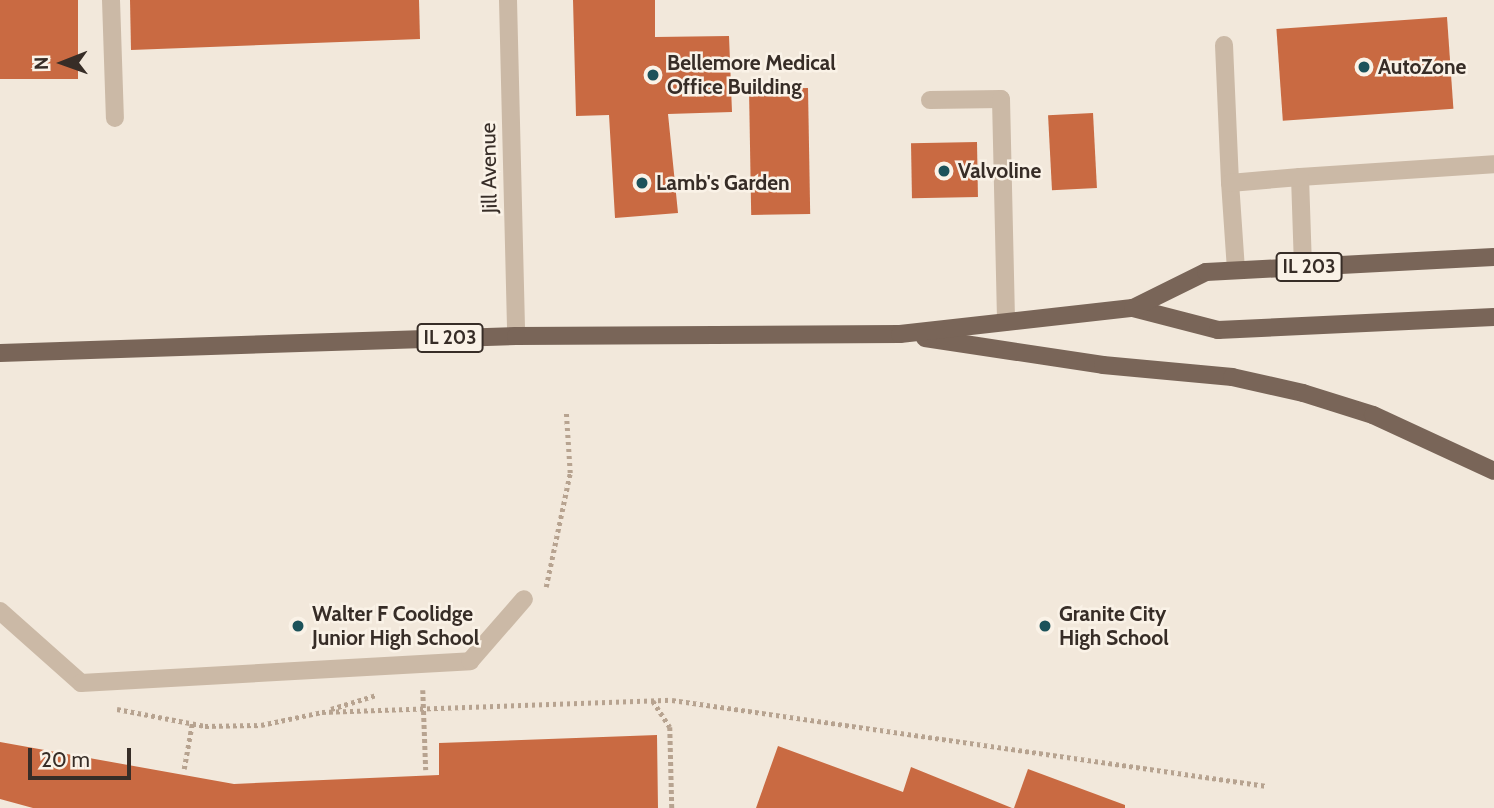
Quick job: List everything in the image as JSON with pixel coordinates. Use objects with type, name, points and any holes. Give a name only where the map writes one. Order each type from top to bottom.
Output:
[{"type":"main road","name":"IL 203","points":[[0,353],[516,336],[900,334],[1133,308],[1206,272],[1493,261]]},
{"type":"main road","name":"IL 203","points":[[1133,308],[1218,330],[1494,317]]},
{"type":"main road","points":[[900,334],[1103,365],[1232,377],[1303,393],[1373,415],[1494,471]]},
{"type":"street","points":[[111,0],[115,118]]},
{"type":"street","name":"Jill Avenue","points":[[508,0],[516,336]]},
{"type":"street","points":[[1224,45],[1236,270]]},
{"type":"street","points":[[930,100],[1001,99],[1006,322]]},
{"type":"street","points":[[1230,183],[1494,164]]},
{"type":"street","points":[[1300,177],[1303,267]]},
{"type":"street","points":[[0,611],[81,683],[470,661],[524,599]]},
{"type":"path","points":[[422,681],[426,708],[426,770]]},
{"type":"path","points":[[322,712],[672,700],[1267,786]]},
{"type":"path","points":[[653,701],[670,727],[672,808]]},
{"type":"path","points":[[184,769],[192,724]]},
{"type":"building","points":[[0,0],[78,0],[78,79],[0,79]]},
{"type":"building","points":[[130,0],[419,0],[420,39],[131,50]]},
{"type":"building","name":"Bellemore Medical Office Building","points":[[573,0],[655,0],[655,37],[729,36],[732,112],[668,114],[678,213],[615,218],[609,115],[576,116]]},
{"type":"building","name":"AutoZone","points":[[1447,17],[1453,109],[1283,121],[1276,29]]},
{"type":"building","points":[[808,88],[810,214],[751,215],[749,89]]},
{"type":"building","points":[[1093,113],[1097,188],[1052,190],[1048,115]]},
{"type":"building","name":"Valvoline","points":[[977,142],[978,197],[912,198],[911,143]]},
{"type":"building","points":[[657,735],[658,808],[33,808],[0,799],[0,742],[234,784],[439,775],[439,743]]},
{"type":"building","points":[[778,746],[903,792],[911,767],[1012,808],[756,808]]},
{"type":"building","points":[[1028,769],[1125,805],[1125,808],[1014,808]]},
{"type":"place","name":"AutoZone","points":[[1364,67]]},
{"type":"place","name":"Bellemore Medical Office Building","points":[[653,75]]},
{"type":"place","name":"Valvoline","points":[[944,171]]},
{"type":"place","name":"Lamb's Garden","points":[[642,183]]},
{"type":"place","name":"Walter F Coolidge Junior High School","points":[[298,626]]},
{"type":"place","name":"Granite City High School","points":[[1045,626]]}]
